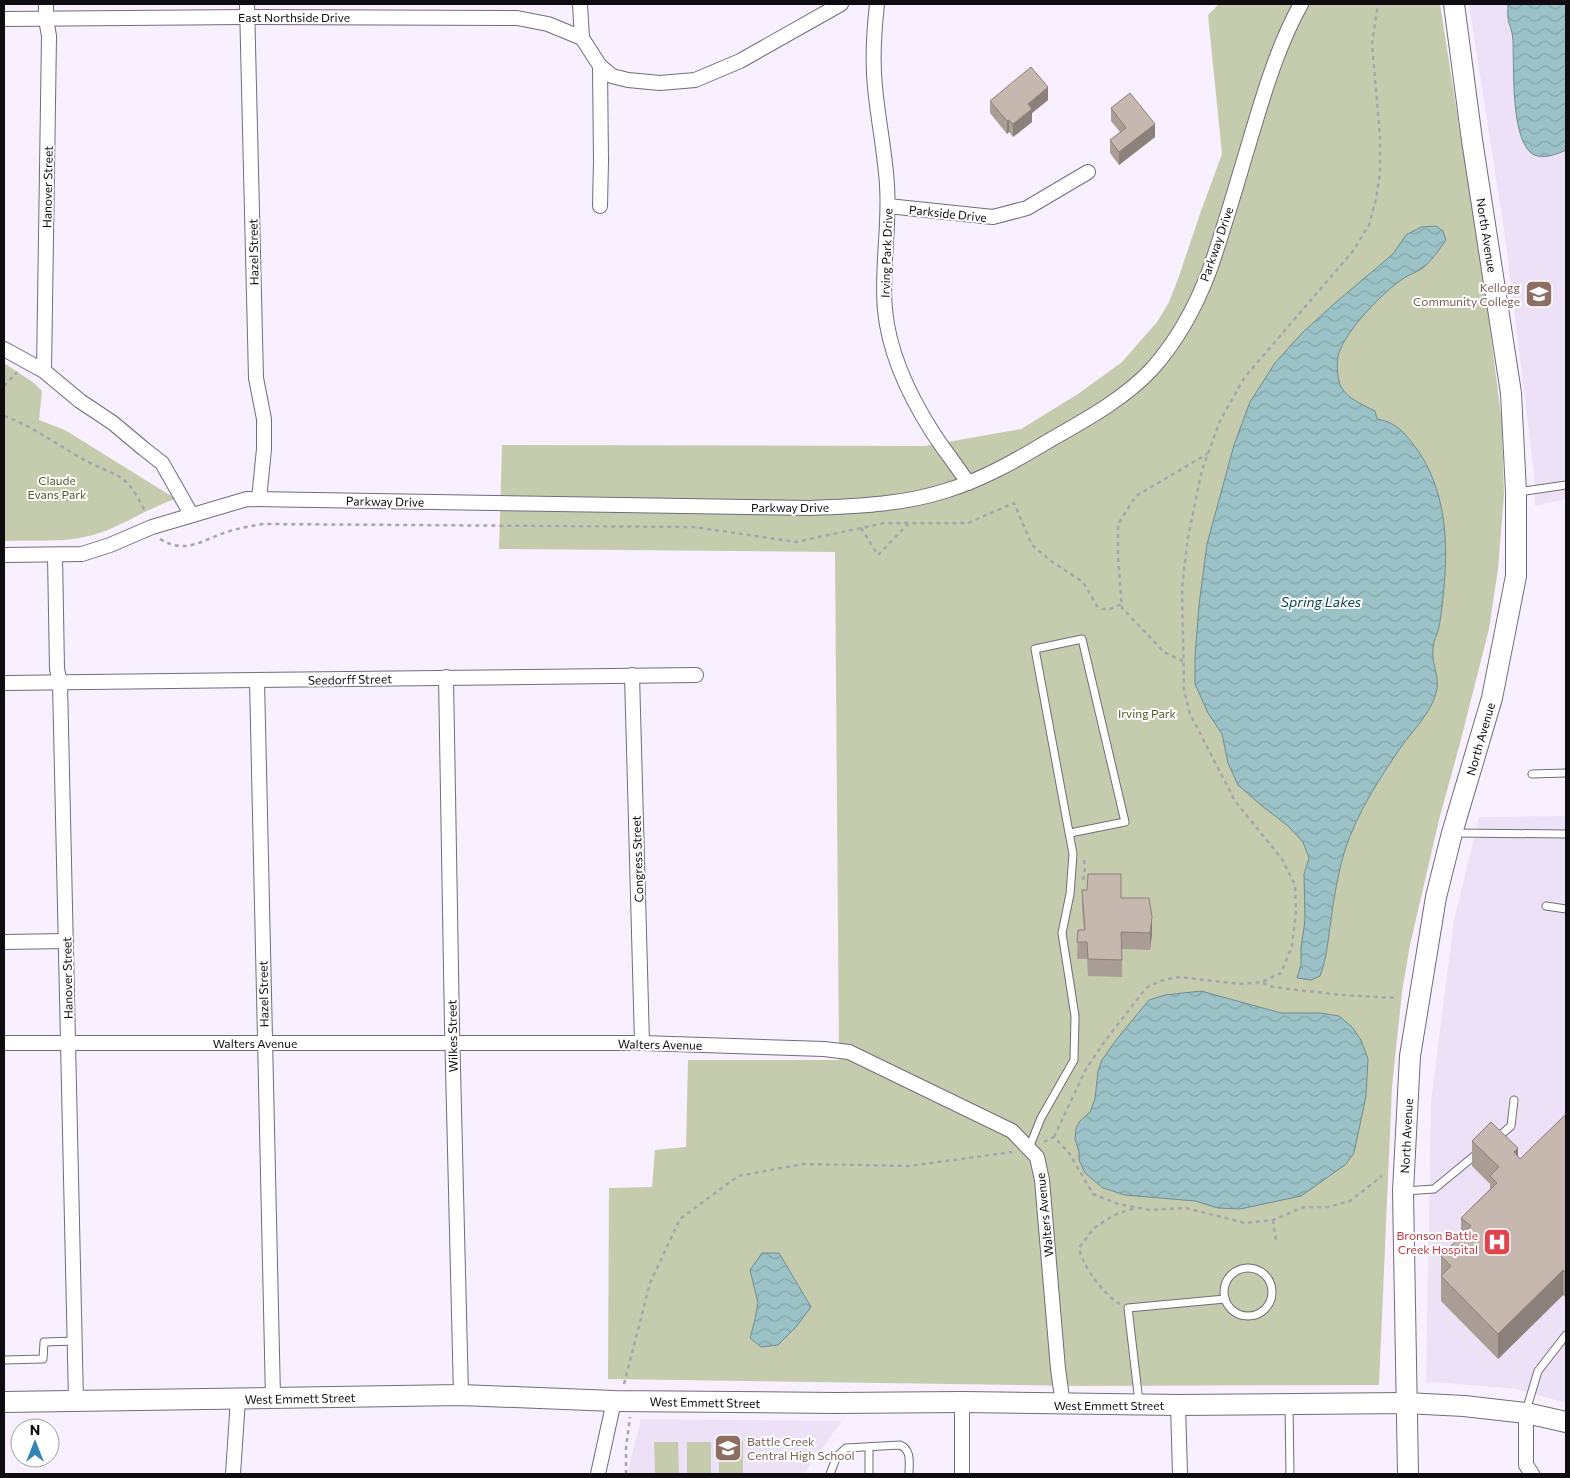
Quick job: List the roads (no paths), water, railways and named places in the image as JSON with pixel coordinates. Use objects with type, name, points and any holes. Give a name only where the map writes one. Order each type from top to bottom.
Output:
[{"type":"street","name":"Hanover Street","points":[[44,372],[49,36],[46,4]]},
{"type":"street","points":[[580,4],[582,38],[600,66],[612,76],[628,80],[660,83],[695,80],[740,61],[841,4]]},
{"type":"street","name":"Irving Park Drive","points":[[876,4],[873,35],[874,86],[888,206],[885,310],[891,341],[916,405],[968,483]]},
{"type":"street","name":"Parkway Drive","points":[[4,555],[82,554],[191,514],[247,499],[810,508],[867,506],[910,500],[968,483],[1010,463],[1102,409],[1128,391],[1151,370],[1170,345],[1189,315],[1210,270],[1274,62],[1301,4]]},
{"type":"street","name":"North Avenue","points":[[1408,1474],[1403,1191],[1410,1056],[1434,905],[1452,833],[1492,698],[1516,576],[1516,492],[1511,394],[1472,140],[1454,4]]},
{"type":"street","name":"East Northside Drive","points":[[4,19],[46,19],[247,10],[517,18],[548,24],[582,38]]},
{"type":"street","name":"Hazel Street","points":[[247,10],[256,378],[264,419],[264,458],[259,499]]},
{"type":"street","points":[[600,66],[600,206]]},
{"type":"street","name":"Parkside Drive","points":[[888,206],[993,218],[1027,208],[1088,172]]},
{"type":"street","points":[[4,349],[44,372],[80,401],[113,422],[162,463],[191,514]]},
{"type":"street","name":"Hanover Street","points":[[55,554],[57,669],[60,682],[76,1402]]},
{"type":"street","name":"Seedorff Street","points":[[4,683],[696,675]]},
{"type":"street","name":"Congress Street","points":[[632,676],[642,1043]]},
{"type":"street","name":"Wilkes Street","points":[[446,677],[452,1043],[461,1395]]},
{"type":"street","name":"Hazel Street","points":[[257,680],[273,1398]]},
{"type":"street","points":[[4,942],[66,941]]},
{"type":"street","name":"Walters Avenue","points":[[4,1043],[642,1043],[824,1049],[849,1052],[1012,1131],[1037,1157],[1042,1180],[1063,1404]]},
{"type":"street","name":"West Emmett Street","points":[[4,1402],[461,1395],[614,1401],[836,1403],[962,1402],[1178,1405],[1406,1403],[1464,1406],[1526,1413],[1566,1422]]},
{"type":"street","points":[[233,1474],[238,1399]]},
{"type":"street","points":[[598,1474],[614,1401]]},
{"type":"street","points":[[962,1402],[962,1474]]},
{"type":"street","points":[[1178,1405],[1180,1474]]},
{"type":"street","points":[[1526,1413],[1526,1465],[1532,1474]]},
{"type":"lane","points":[[1516,492],[1566,486]]},
{"type":"lane","points":[[1029,1148],[1041,1118],[1074,1060],[1075,1016],[1062,933],[1070,894],[1073,854],[1035,649],[1082,639],[1125,822],[1070,833]]},
{"type":"lane","points":[[1532,774],[1566,773]]},
{"type":"lane","points":[[1452,833],[1566,834]]},
{"type":"lane","points":[[1546,906],[1566,908]]},
{"type":"lane","points":[[1403,1191],[1434,1189],[1511,1126],[1514,1100]]},
{"type":"lane","points":[[1242,1269],[1258,1271],[1265,1276],[1272,1290],[1268,1306],[1254,1315],[1240,1315],[1228,1306],[1225,1299],[1224,1292],[1229,1278],[1235,1272],[1242,1269]]},
{"type":"lane","points":[[1139,1405],[1128,1308],[1225,1299]]},
{"type":"lane","points":[[1526,1413],[1538,1371],[1566,1335]]},
{"type":"lane","points":[[4,1360],[43,1359],[44,1342],[76,1341]]},
{"type":"lane","points":[[1289,1404],[1290,1474]]},
{"type":"lane","points":[[830,1474],[837,1456],[846,1448],[900,1445],[905,1447],[908,1453],[909,1474]]},
{"type":"lane","points":[[868,1474],[869,1447]]},
{"type":"water","points":[[1508,4],[1566,4],[1566,150],[1552,155],[1543,157],[1534,155],[1524,143],[1519,131],[1515,100],[1513,39],[1508,18]]},
{"type":"water","name":"Spring Lakes","points":[[1436,226],[1443,231],[1446,240],[1424,267],[1396,284],[1358,322],[1343,343],[1337,365],[1340,384],[1344,391],[1356,401],[1375,411],[1377,419],[1395,426],[1411,441],[1433,479],[1439,498],[1443,517],[1446,557],[1441,616],[1433,649],[1437,687],[1430,707],[1377,784],[1350,836],[1338,876],[1326,955],[1320,976],[1311,980],[1297,978],[1301,965],[1301,948],[1305,920],[1304,874],[1309,858],[1303,842],[1288,826],[1238,785],[1228,763],[1222,734],[1208,713],[1195,684],[1199,605],[1207,544],[1234,445],[1250,402],[1275,363],[1303,332],[1393,254],[1406,235],[1421,227]]},
{"type":"water","points":[[1201,991],[1281,1013],[1320,1013],[1339,1016],[1352,1027],[1361,1040],[1368,1059],[1366,1096],[1354,1153],[1345,1165],[1301,1196],[1240,1209],[1218,1208],[1195,1201],[1125,1195],[1103,1188],[1085,1173],[1079,1160],[1079,1151],[1075,1139],[1076,1128],[1080,1121],[1090,1112],[1095,1099],[1098,1071],[1102,1060],[1149,1000],[1165,995]]},
{"type":"water","points":[[762,1253],[779,1253],[811,1307],[796,1327],[778,1345],[761,1347],[750,1338],[758,1303],[750,1270]]},
{"type":"place","name":"Kellogg Community College","points":[[1539,294]]},
{"type":"place","name":"Bronson Battle Creek Hospital","points":[[1497,1242]]},
{"type":"place","name":"Battle Creek Central High School","points":[[728,1448]]},
{"type":"park label","name":"Claude Evans Park","points":[[57,487]]},
{"type":"park label","name":"Irving Park","points":[[1147,713]]}]
